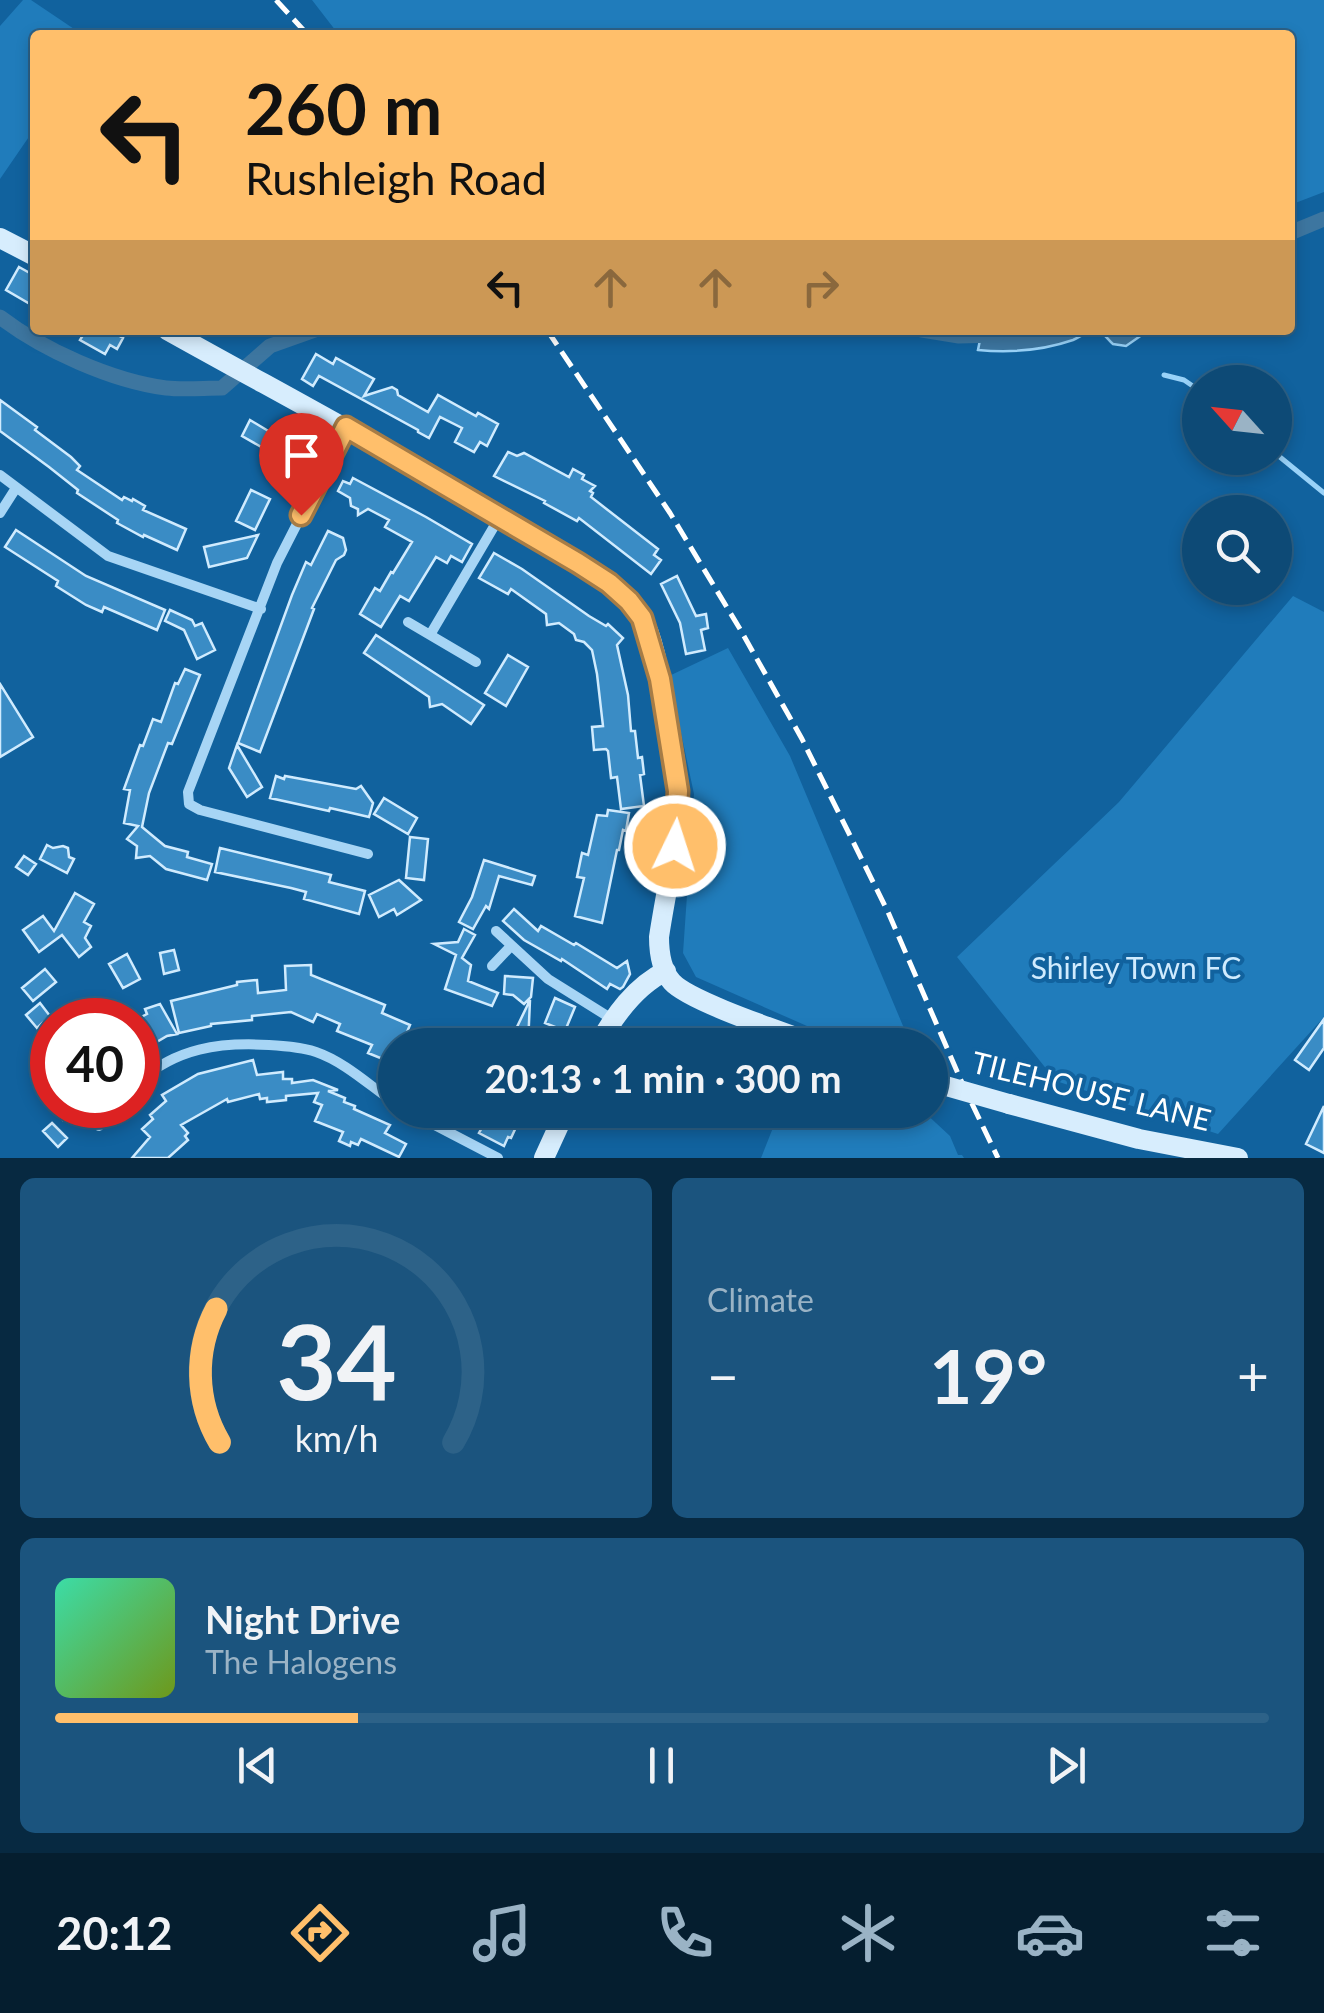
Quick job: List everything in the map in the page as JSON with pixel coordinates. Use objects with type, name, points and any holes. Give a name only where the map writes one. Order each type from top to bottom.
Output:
[{"type":"street","points":[[0,238],[30,253]]},
{"type":"street","points":[[177,335],[346,427],[499,517],[609,583],[629,601],[642,618],[660,679],[678,791],[675,846],[659,951],[673,983],[706,1002],[774,1028]]},
{"type":"street","points":[[346,427],[277,563],[188,792],[189,804],[200,810],[368,854]]},
{"type":"street","points":[[0,475],[108,556],[261,609]]},
{"type":"street","points":[[0,513],[16,488]]},
{"type":"street","points":[[430,634],[499,517]]},
{"type":"street","points":[[408,622],[476,662]]},
{"type":"street","points":[[496,932],[548,979],[612,1019]]},
{"type":"street","points":[[492,966],[510,946]]},
{"type":"street","points":[[607,1028],[649,979],[666,971]]},
{"type":"street","points":[[160,1066],[218,1044],[296,1047],[336,1062],[378,1092]]},
{"type":"street","name":"TILEHOUSE LANE","points":[[948,1087],[1156,1143],[1238,1158]]},
{"type":"street","points":[[440,1128],[498,1158]]},
{"type":"street","points":[[544,1158],[558,1128]]},
{"type":"green space","points":[[23,0],[31,0],[76,30],[30,30],[30,135],[0,179],[0,26]]},
{"type":"green space","points":[[312,0],[1324,0],[1324,192],[1295,203],[1295,30],[335,30]]},
{"type":"green space","name":"Shirley Town FC","points":[[1292,597],[1324,612],[1324,1017],[1218,1134],[1056,1081],[957,957],[1119,802],[1285,605],[1292,605]]},
{"type":"green space","points":[[728,648],[790,756],[904,1028],[812,1028],[696,977],[683,953],[694,794],[669,676]]},
{"type":"green space","points":[[773,1128],[941,1128],[964,1158],[761,1158]]},
{"type":"shaded area","points":[[981,335],[1082,335],[1049,347],[978,350]]},
{"type":"shaded area","points":[[1104,335],[1142,335],[1126,346],[1113,344]]},
{"type":"building","points":[[19,267],[30,273],[30,304],[6,290]]},
{"type":"building","points":[[83,335],[123,338],[117,349],[110,345],[105,354],[80,340]]},
{"type":"building","points":[[316,354],[333,364],[336,358],[374,379],[364,396],[392,387],[398,395],[428,412],[438,395],[498,424],[487,446],[480,442],[474,452],[455,442],[462,428],[440,417],[429,438],[319,376],[313,386],[302,379]]},
{"type":"building","points":[[0,400],[71,457],[80,466],[77,470],[122,500],[133,499],[145,506],[143,510],[186,529],[177,550],[117,523],[0,431]]},
{"type":"building","points":[[250,420],[301,444],[285,471],[266,459],[270,452],[242,436]]},
{"type":"building","points":[[508,452],[517,456],[524,453],[569,477],[573,469],[584,475],[582,479],[595,486],[591,497],[658,549],[654,555],[661,560],[651,574],[579,518],[577,521],[494,476]]},
{"type":"building","points":[[353,478],[472,544],[462,562],[451,556],[447,563],[436,557],[409,601],[400,596],[381,627],[360,614],[375,588],[380,591],[412,542],[385,527],[389,520],[368,509],[358,515],[350,498],[338,491],[343,481],[350,484]]},
{"type":"building","points":[[251,490],[270,499],[255,530],[236,521]]},
{"type":"building","points":[[16,530],[86,576],[165,610],[157,630],[104,607],[102,612],[56,586],[58,581],[5,547]]},
{"type":"building","points":[[328,531],[343,538],[346,550],[336,560],[312,608],[260,752],[238,743],[306,562],[311,565]]},
{"type":"building","points":[[258,535],[247,558],[209,567],[204,547]]},
{"type":"building","points":[[494,553],[589,616],[608,624],[623,638],[617,645],[631,731],[635,731],[638,758],[642,757],[644,806],[621,809],[617,777],[611,778],[608,751],[594,750],[592,727],[603,726],[592,650],[559,623],[547,625],[546,614],[511,589],[508,594],[479,578]]},
{"type":"building","points":[[677,576],[696,616],[706,614],[708,628],[701,630],[705,650],[686,654],[680,623],[661,584]]},
{"type":"building","points":[[170,610],[192,620],[195,626],[202,623],[215,650],[197,659],[184,630],[165,621]]},
{"type":"building","points":[[376,635],[484,705],[471,724],[442,704],[430,707],[429,697],[364,653]]},
{"type":"building","points":[[508,655],[528,667],[506,706],[485,693]]},
{"type":"building","points":[[185,669],[200,675],[172,744],[168,743],[149,793],[142,827],[165,846],[212,864],[207,880],[166,869],[150,856],[136,858],[137,846],[127,839],[138,826],[124,823],[130,790],[124,789],[140,745],[143,746],[153,719],[161,722],[175,683],[178,684]]},
{"type":"building","points":[[0,684],[33,737],[0,757]]},
{"type":"building","points":[[237,745],[262,787],[247,797],[229,768]]},
{"type":"building","points":[[276,776],[356,789],[361,786],[373,803],[369,817],[270,798]]},
{"type":"building","points":[[384,798],[417,818],[408,834],[374,814]]},
{"type":"building","points":[[608,810],[629,813],[602,923],[575,916],[584,878],[577,877],[582,853],[588,855],[597,815],[607,816]]},
{"type":"building","points":[[410,837],[428,839],[424,880],[406,878]]},
{"type":"building","points":[[47,845],[68,848],[69,857],[74,859],[67,873],[40,859]]},
{"type":"building","points":[[220,848],[331,875],[329,882],[365,891],[359,914],[304,899],[306,892],[215,872]]},
{"type":"building","points":[[24,856],[36,864],[28,875],[16,867]]},
{"type":"building","points":[[484,860],[535,876],[532,885],[499,876],[489,909],[486,906],[473,929],[459,922]]},
{"type":"building","points":[[399,880],[421,900],[397,915],[394,909],[379,917],[369,895]]},
{"type":"building","points":[[75,893],[94,904],[84,922],[91,926],[85,938],[91,947],[79,957],[62,935],[39,952],[23,930],[43,916],[54,931]]},
{"type":"building","points":[[514,909],[538,931],[541,926],[617,968],[627,961],[630,974],[623,987],[610,984],[607,989],[524,940],[503,921]]},
{"type":"building","points":[[464,929],[475,935],[462,958],[471,965],[468,981],[498,993],[492,1006],[445,989],[456,955],[434,944],[458,942]]},
{"type":"building","points":[[174,950],[179,970],[164,974],[160,953]]},
{"type":"building","points":[[127,954],[140,979],[123,988],[109,964]]},
{"type":"building","points":[[311,965],[311,975],[385,1005],[382,1013],[410,1025],[409,1028],[378,1028],[378,1057],[368,1053],[372,1045],[337,1031],[340,1024],[317,1014],[313,1022],[291,1012],[252,1016],[252,1020],[211,1024],[179,1033],[171,1001],[257,980],[258,993],[286,990],[285,966]]},
{"type":"building","points":[[45,969],[56,982],[37,998],[30,998],[22,988]]},
{"type":"building","points":[[505,976],[533,978],[531,997],[524,1004],[513,995],[504,994]]},
{"type":"building","points":[[555,998],[575,1007],[566,1028],[545,1023]]},
{"type":"building","points":[[530,1000],[529,1028],[516,1028]]},
{"type":"building","points":[[160,1004],[177,1034],[160,1040]]},
{"type":"building","points":[[1324,1019],[1324,1048],[1309,1070],[1295,1060]]},
{"type":"building","points":[[253,1060],[257,1075],[283,1072],[283,1079],[292,1079],[292,1083],[313,1080],[338,1090],[328,1091],[378,1120],[378,1128],[388,1128],[385,1133],[406,1144],[399,1157],[361,1139],[358,1145],[351,1142],[350,1146],[339,1141],[343,1132],[315,1121],[322,1105],[314,1102],[318,1093],[267,1102],[259,1094],[228,1102],[227,1099],[181,1125],[188,1140],[168,1158],[132,1158],[150,1137],[142,1129],[160,1128],[160,1106],[166,1101],[162,1095],[198,1074]]},
{"type":"building","points":[[1324,1106],[1324,1153],[1306,1144]]},
{"type":"building","points":[[57,1128],[67,1138],[58,1147],[43,1131]]},
{"type":"building","points":[[482,1128],[516,1128],[504,1146],[479,1133]]},
{"type":"waterway","points":[[1295,231],[1324,219]]},
{"type":"waterway","points":[[0,317],[36,341],[79,362],[123,379],[173,389],[222,388],[270,346],[301,335]]},
{"type":"waterway","points":[[953,335],[997,335]]},
{"type":"waterway","points":[[1164,375],[1182,380]]},
{"type":"waterway","points":[[1292,467],[1324,493]]},
{"type":"railway","points":[[276,0],[303,30]]},
{"type":"railway","points":[[550,335],[670,513],[802,739],[888,912],[998,1158]]},
{"type":"route","points":[[301,515],[346,427],[609,583],[642,618],[660,679],[678,791],[675,846]]}]
